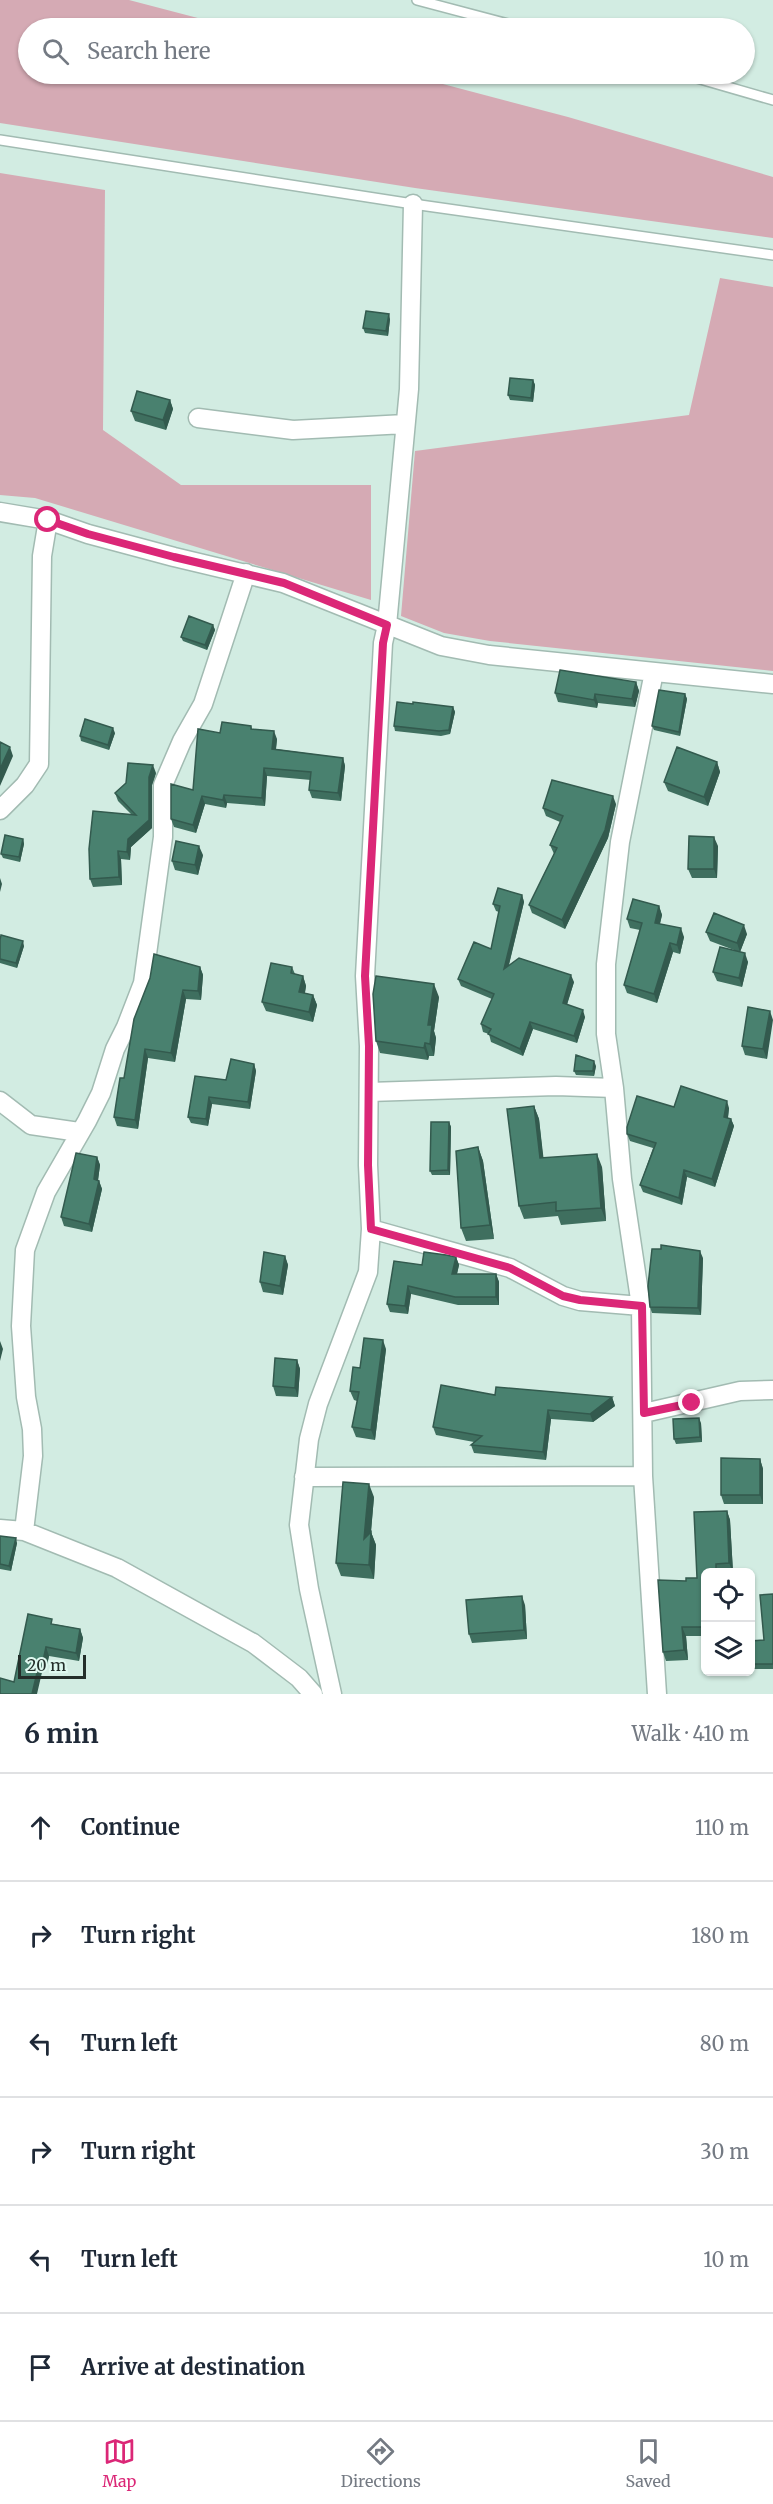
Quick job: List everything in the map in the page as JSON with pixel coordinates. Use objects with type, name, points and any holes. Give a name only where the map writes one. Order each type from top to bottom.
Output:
[{"type":"street","points":[[332,1694],[309,1589],[299,1525],[309,1439],[318,1404],[368,1272],[371,1229],[365,954],[383,643],[387,625],[408,390],[413,204]]},
{"type":"street","points":[[198,418],[293,430],[405,424]]},
{"type":"street","points":[[0,512],[48,520],[88,534],[284,583],[441,646],[489,655],[773,684]]},
{"type":"street","points":[[0,810],[25,785],[39,764],[42,556],[48,520]]},
{"type":"street","points":[[24,1531],[33,1456],[21,1326],[25,1250],[46,1192],[101,1093],[115,1048],[126,1027],[142,983],[163,837],[163,786],[182,741],[203,704],[246,573]]},
{"type":"street","points":[[654,672],[620,842],[606,964],[606,1034],[614,1088],[622,1179],[642,1306],[644,1476],[657,1694]]},
{"type":"street","points":[[369,1092],[556,1086],[614,1088]]},
{"type":"street","points":[[0,1101],[31,1125],[79,1132]]},
{"type":"street","points":[[371,1229],[510,1268],[563,1296],[580,1300],[642,1306]]},
{"type":"street","points":[[644,1413],[740,1391],[773,1390]]},
{"type":"street","points":[[304,1477],[644,1476]]},
{"type":"street","points":[[0,1529],[24,1531],[117,1568],[253,1643],[299,1678],[314,1694]]},
{"type":"lane","points":[[417,0],[486,18]]},
{"type":"lane","points":[[718,84],[773,100]]},
{"type":"lane","points":[[0,140],[413,204],[773,255]]},
{"type":"shaded area","points":[[0,0],[129,0],[198,18],[18,18],[18,84],[443,84],[568,117],[773,177],[773,238],[415,188],[0,123]]},
{"type":"shaded area","points":[[0,173],[105,190],[103,430],[181,485],[371,485],[371,600],[35,498],[0,495]]},
{"type":"shaded area","points":[[720,278],[773,287],[773,671],[490,641],[444,633],[401,616],[415,451],[689,415]]},
{"type":"building","points":[[366,311],[389,314],[386,331],[363,328]]},
{"type":"building","points":[[510,378],[533,380],[531,398],[508,395]]},
{"type":"building","points":[[137,391],[170,400],[163,420],[131,411]]},
{"type":"building","points":[[189,616],[213,625],[205,645],[181,637]]},
{"type":"building","points":[[560,670],[636,682],[632,699],[595,694],[594,700],[555,693]]},
{"type":"building","points":[[659,690],[685,694],[679,732],[652,726]]},
{"type":"building","points":[[397,702],[453,707],[449,730],[394,726]]},
{"type":"building","points":[[85,719],[113,728],[108,745],[80,736]]},
{"type":"building","points":[[222,722],[251,726],[251,729],[274,731],[272,749],[343,758],[338,793],[309,790],[311,772],[264,768],[262,798],[224,795],[223,800],[202,796],[193,825],[171,819],[171,784],[193,790],[198,729],[220,733]]},
{"type":"building","points":[[0,742],[10,747],[0,769]]},
{"type":"building","points":[[677,747],[717,762],[704,797],[664,782]]},
{"type":"building","points":[[128,763],[153,765],[149,777],[149,820],[128,839],[127,852],[118,851],[119,877],[90,879],[89,849],[93,811],[136,815],[115,793],[126,783]]},
{"type":"building","points":[[552,780],[613,796],[605,830],[562,920],[529,905],[557,848],[550,845],[563,816],[543,808]]},
{"type":"building","points":[[5,835],[23,839],[19,857],[1,854]]},
{"type":"building","points":[[689,836],[714,837],[714,869],[688,869]]},
{"type":"building","points":[[176,841],[199,846],[195,865],[172,861]]},
{"type":"building","points":[[498,888],[522,895],[504,969],[519,958],[571,975],[563,1003],[583,1010],[574,1036],[530,1022],[520,1049],[488,1034],[491,1029],[481,1024],[494,994],[458,979],[474,942],[491,949],[500,906],[493,904]]},
{"type":"building","points":[[633,899],[659,906],[655,923],[681,928],[677,945],[670,943],[654,994],[624,985],[642,923],[627,919]]},
{"type":"building","points":[[714,913],[744,925],[737,943],[706,932]]},
{"type":"building","points":[[1,935],[23,941],[16,963],[0,959]]},
{"type":"building","points":[[720,947],[745,953],[739,978],[713,972]]},
{"type":"building","points":[[154,954],[200,967],[198,991],[183,990],[171,1053],[145,1049],[135,1120],[114,1117],[120,1078],[124,1078],[134,1019],[150,978]]},
{"type":"building","points":[[271,963],[292,967],[291,973],[303,976],[299,992],[313,995],[309,1012],[262,1002]]},
{"type":"building","points":[[376,976],[434,984],[428,1025],[432,1025],[430,1044],[425,1043],[424,1048],[376,1041],[373,994]]},
{"type":"building","points":[[748,1007],[770,1011],[763,1049],[742,1046]]},
{"type":"building","points":[[576,1055],[594,1061],[593,1071],[574,1071]]},
{"type":"building","points":[[231,1059],[254,1064],[248,1102],[209,1097],[206,1119],[188,1117],[195,1076],[226,1080]]},
{"type":"building","points":[[681,1086],[727,1101],[724,1117],[731,1119],[712,1179],[684,1170],[679,1198],[640,1185],[656,1143],[627,1134],[627,1127],[637,1096],[674,1107]]},
{"type":"building","points":[[534,1106],[540,1158],[597,1154],[601,1208],[556,1211],[556,1202],[519,1206],[507,1109]]},
{"type":"building","points":[[431,1122],[449,1122],[448,1170],[430,1171]]},
{"type":"building","points":[[478,1147],[490,1225],[461,1228],[456,1151]]},
{"type":"building","points":[[76,1153],[97,1157],[94,1179],[99,1181],[89,1224],[61,1217]]},
{"type":"building","points":[[661,1245],[700,1251],[698,1308],[650,1307],[648,1286],[652,1249],[661,1249]]},
{"type":"building","points":[[264,1252],[285,1256],[280,1286],[260,1282]]},
{"type":"building","points":[[424,1252],[456,1257],[452,1274],[496,1274],[496,1297],[455,1297],[408,1286],[405,1306],[387,1304],[394,1261],[422,1265]]},
{"type":"building","points":[[364,1338],[383,1340],[371,1430],[352,1427],[359,1392],[350,1391],[353,1367],[360,1368]]},
{"type":"building","points":[[275,1358],[297,1360],[295,1388],[273,1386]]},
{"type":"building","points":[[441,1385],[495,1395],[496,1387],[612,1397],[590,1414],[548,1410],[543,1452],[471,1445],[482,1436],[433,1427]]},
{"type":"building","points":[[699,1418],[700,1437],[674,1439],[673,1419]]},
{"type":"building","points":[[721,1458],[760,1459],[760,1495],[721,1495]]},
{"type":"building","points":[[343,1482],[369,1484],[364,1539],[371,1532],[369,1565],[336,1563]]},
{"type":"building","points":[[727,1511],[729,1563],[716,1564],[716,1568],[701,1568],[701,1627],[682,1627],[684,1650],[663,1652],[658,1580],[686,1581],[686,1578],[697,1578],[694,1512]]},
{"type":"building","points":[[0,1536],[16,1538],[9,1566],[0,1564]]},
{"type":"building","points":[[773,1594],[773,1664],[755,1664],[755,1641],[764,1640],[760,1595]]},
{"type":"building","points":[[522,1596],[524,1630],[469,1634],[466,1600]]},
{"type":"building","points":[[28,1614],[52,1619],[51,1624],[80,1629],[76,1653],[46,1647],[43,1661],[40,1660],[32,1694],[0,1694],[0,1678],[14,1682]]},
{"type":"route","points":[[48,520],[88,534],[174,557],[284,583],[387,625],[383,643],[365,976],[369,1046],[368,1165],[371,1229],[510,1268],[563,1296],[580,1300],[642,1306],[644,1413],[692,1403]]}]
